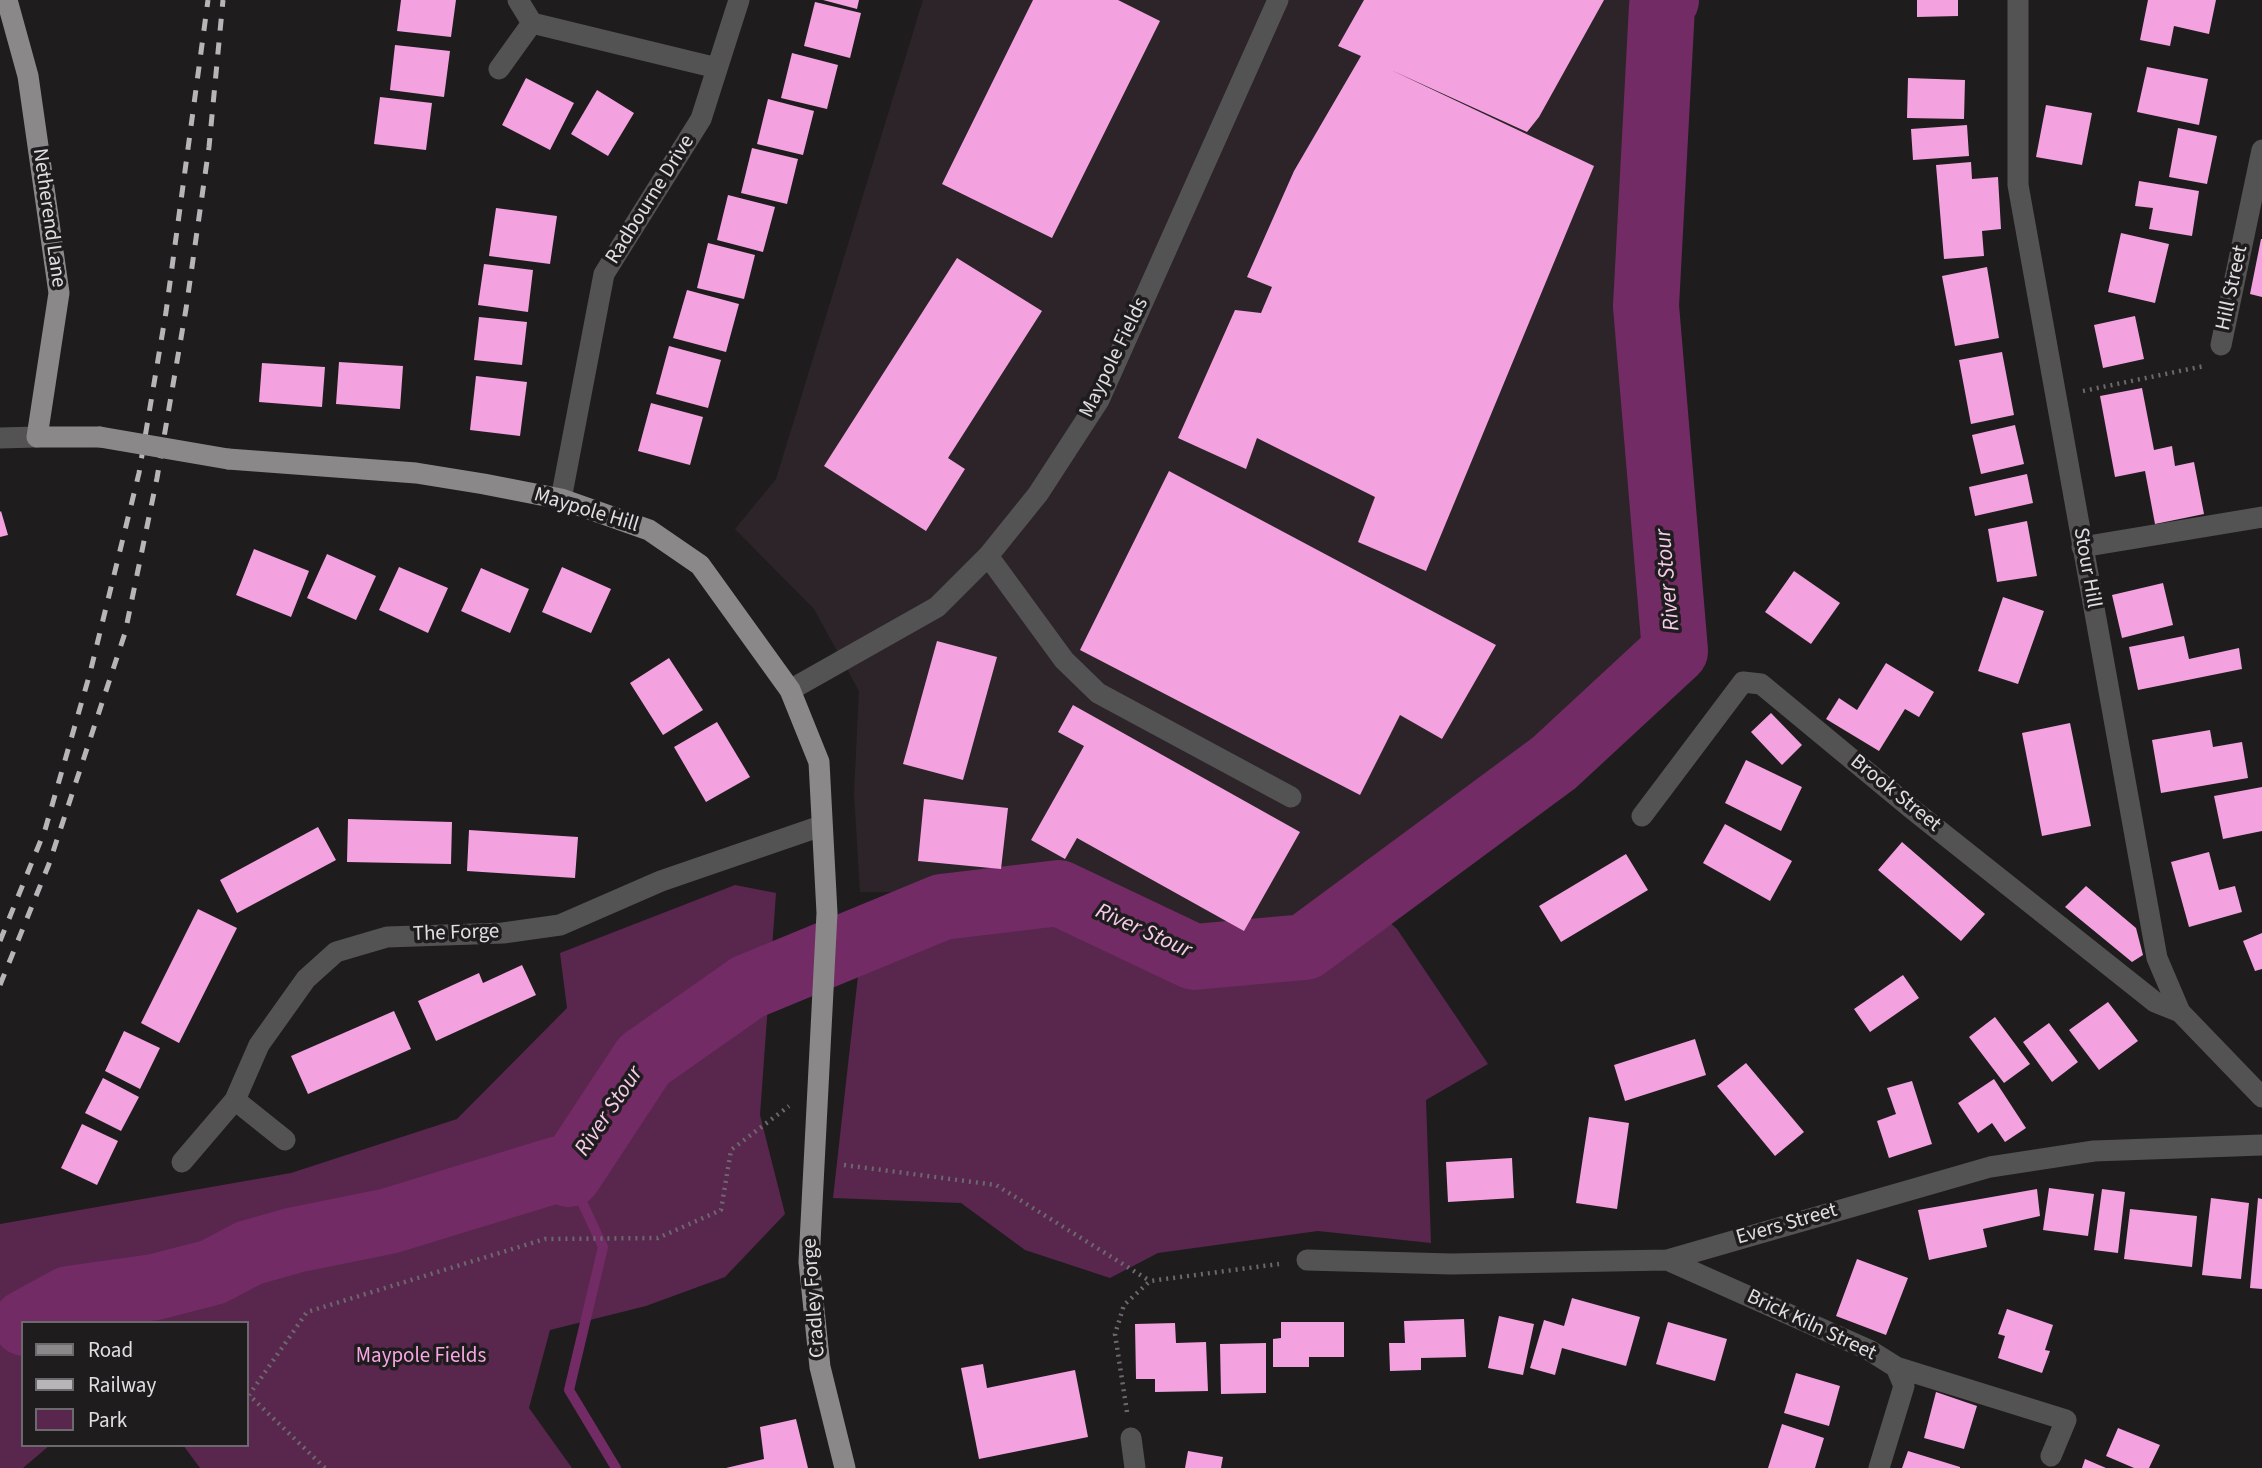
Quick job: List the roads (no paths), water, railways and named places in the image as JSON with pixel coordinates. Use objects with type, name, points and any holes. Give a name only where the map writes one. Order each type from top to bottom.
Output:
[{"type":"main road","name":"Netherend Lane","points":[[7,0],[28,76],[60,293],[37,437]]},
{"type":"main road","name":"Maypole Hill","points":[[37,437],[100,437],[228,459],[416,473],[561,499],[649,530],[699,565],[790,690],[820,762],[827,913],[817,1084]]},
{"type":"main road","name":"Cradley Forge","points":[[817,1084],[808,1262],[820,1367],[845,1468]]},
{"type":"street","points":[[518,0],[532,23],[717,68]]},
{"type":"street","name":"Radbourne Drive","points":[[561,499],[604,274],[701,119],[739,0]]},
{"type":"street","name":"Maypole Fields","points":[[790,690],[937,607],[988,556],[1038,494],[1099,400],[1278,0]]},
{"type":"street","name":"Stour Hill","points":[[2018,0],[2018,185],[2157,958],[2180,1012],[2262,1097]]},
{"type":"street","points":[[499,69],[532,23]]},
{"type":"street","name":"Hill Street","points":[[2221,345],[2262,150]]},
{"type":"street","points":[[0,438],[37,437]]},
{"type":"street","points":[[2082,547],[2262,517]]},
{"type":"street","points":[[988,556],[1064,660],[1098,693],[1291,797]]},
{"type":"street","name":"Brook Street","points":[[1642,816],[1743,682],[1761,684],[1912,809],[2155,1002],[2180,1012]]},
{"type":"street","name":"The Forge","points":[[182,1162],[235,1100],[259,1045],[306,979],[336,952],[387,937],[503,933],[560,925],[661,881],[821,826]]},
{"type":"street","points":[[235,1100],[285,1140]]},
{"type":"street","name":"Evers Street","points":[[1307,1260],[1451,1264],[1667,1260],[1990,1167],[2094,1151],[2262,1145]]},
{"type":"street","name":"Brick Kiln Street","points":[[1667,1260],[1869,1350],[1896,1367],[1904,1386],[1879,1468]]},
{"type":"street","points":[[1896,1367],[2066,1420],[2051,1457]]},
{"type":"street","points":[[1131,1438],[1135,1468]]},
{"type":"waterway","name":"River Stour","points":[[29,1321],[69,1299],[155,1287],[213,1272],[249,1253],[295,1240],[389,1221],[559,1169],[569,1174],[644,1060],[748,987],[942,907],[1059,893],[1194,957],[1305,947],[1554,763],[1675,651],[1646,306],[1662,6],[1666,0]]},
{"type":"waterway","points":[[569,1174],[603,1247],[569,1390],[616,1468]]},
{"type":"railway","points":[[0,941],[45,830],[90,673],[139,473],[166,312],[208,0]]},
{"type":"railway","points":[[0,985],[49,864],[125,633],[157,478],[186,309],[209,147],[223,0]]}]
